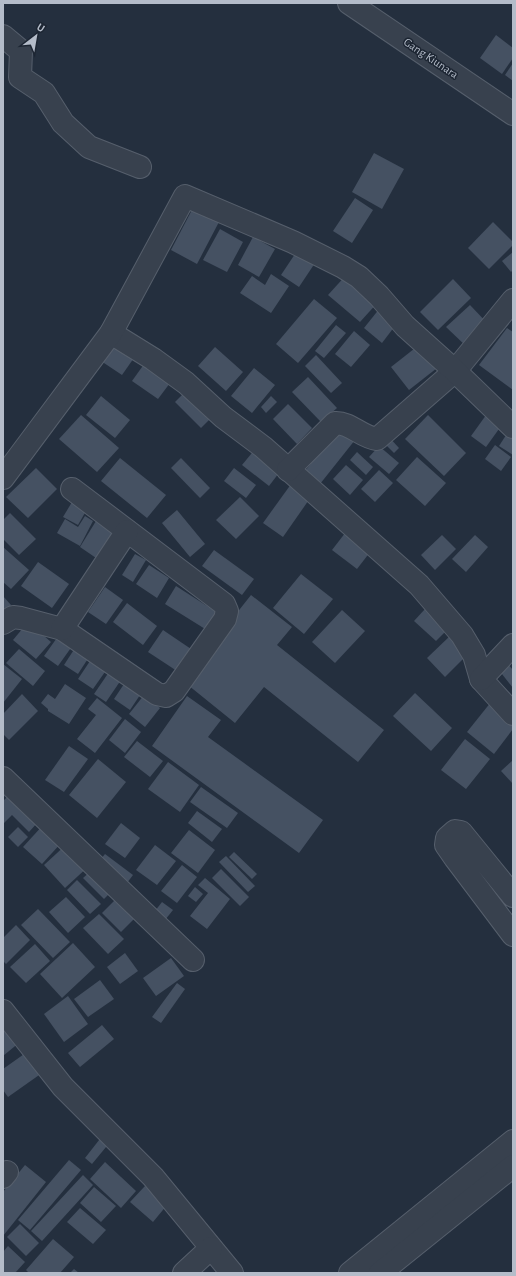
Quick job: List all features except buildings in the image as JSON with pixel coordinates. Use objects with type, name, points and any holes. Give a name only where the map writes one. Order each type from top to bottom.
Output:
[{"type":"street","name":"Gang Kiunara","points":[[349,3],[513,114]]},
{"type":"street","points":[[3,36],[21,51],[20,77],[44,93],[63,123],[89,147],[140,167]]},
{"type":"street","points":[[3,478],[111,333],[185,196],[293,242],[343,267],[359,278],[379,296],[405,326],[455,371],[513,427]]},
{"type":"street","points":[[288,470],[335,423],[342,423],[367,438],[377,439],[455,371],[513,300]]},
{"type":"street","points":[[111,333],[153,359],[186,383],[223,417],[263,447],[367,537],[419,585],[462,635],[474,655],[481,679],[513,714]]},
{"type":"street","points":[[3,623],[13,617],[62,629],[157,694],[166,696],[174,691],[225,619],[227,611],[224,604],[72,488]]},
{"type":"street","points":[[62,629],[127,531]]},
{"type":"street","points":[[481,679],[513,645]]},
{"type":"street","points":[[3,778],[193,960]]},
{"type":"street","points":[[513,896],[461,832],[455,831],[447,838],[445,842],[455,858],[513,935]]},
{"type":"street","points":[[3,1011],[63,1087],[153,1177],[232,1273]]},
{"type":"street","points":[[391,1264],[513,1141]]},
{"type":"street","points":[[350,1273],[391,1264],[513,1166]]},
{"type":"street","points":[[184,1273],[211,1248]]}]
